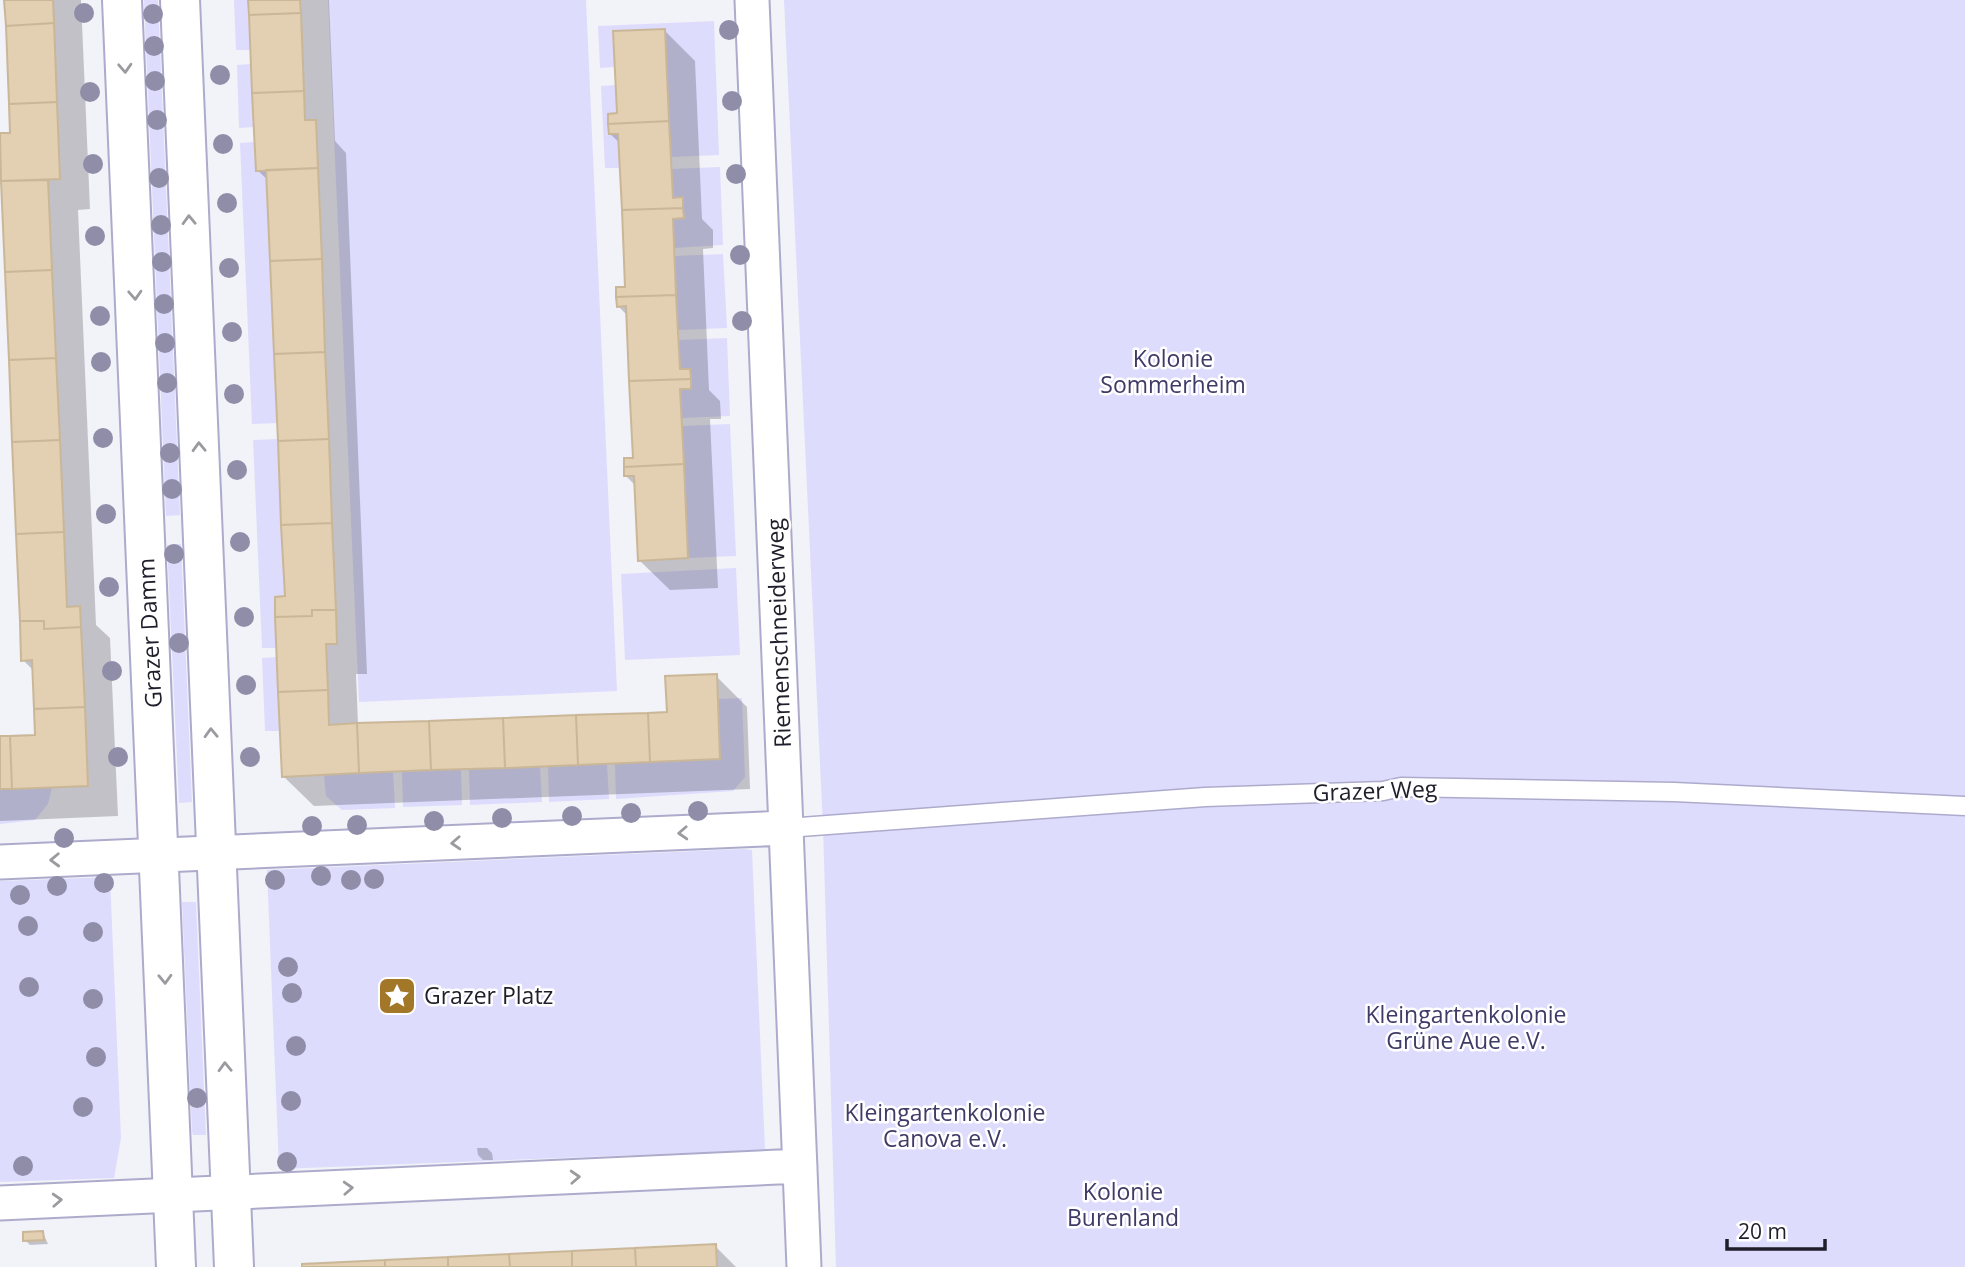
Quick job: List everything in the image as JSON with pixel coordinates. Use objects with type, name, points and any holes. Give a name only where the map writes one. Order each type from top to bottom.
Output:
[{"type":"main road","name":"Grazer Damm","points":[[122,0],[176,1267]]},
{"type":"main road","points":[[180,0],[234,1267]]},
{"type":"street","name":"Riemenschneiderweg","points":[[752,0],[804,1267]]},
{"type":"street","points":[[0,862],[787,828]]},
{"type":"street","points":[[0,1203],[800,1166]]},
{"type":"lane","name":"Grazer Weg","points":[[787,828],[1205,797],[1383,791],[1401,787],[1674,792],[1965,806]]},
{"type":"green space","points":[[144,0],[158,0],[180,515],[166,516]]},
{"type":"green space","points":[[234,0],[248,0],[250,50],[236,50]]},
{"type":"green space","points":[[328,0],[586,0],[617,691],[359,702]]},
{"type":"green space","points":[[784,0],[1965,0],[1965,1267],[836,1267],[823,827]]},
{"type":"green space","points":[[714,21],[719,155],[671,157],[665,29],[614,31],[615,67],[600,68],[598,26]]},
{"type":"green space","points":[[251,64],[254,127],[239,128],[237,65]]},
{"type":"green space","points":[[616,85],[617,113],[608,114],[609,134],[618,134],[620,168],[605,168],[601,86]]},
{"type":"green space","points":[[254,142],[256,170],[266,170],[277,423],[252,424],[240,143]]},
{"type":"green space","points":[[720,167],[723,245],[674,248],[673,219],[684,218],[683,198],[673,198],[671,169]]},
{"type":"green space","points":[[723,254],[727,328],[678,330],[675,256]]},
{"type":"green space","points":[[727,338],[730,416],[682,418],[680,389],[691,388],[690,369],[680,369],[679,340]]},
{"type":"green space","points":[[730,424],[736,556],[688,558],[682,426]]},
{"type":"green space","points":[[278,439],[285,596],[275,597],[276,648],[262,648],[253,440]]},
{"type":"green space","points":[[181,544],[192,802],[179,803],[167,545]]},
{"type":"green space","points":[[736,568],[740,655],[625,660],[621,574]]},
{"type":"green space","points":[[277,657],[280,731],[265,731],[262,658]]},
{"type":"green space","points":[[742,698],[745,777],[733,791],[616,799],[615,763],[720,759],[718,699]]},
{"type":"green space","points":[[607,764],[609,799],[549,802],[548,766]]},
{"type":"green space","points":[[540,766],[542,802],[470,805],[469,769]]},
{"type":"green space","points":[[461,769],[462,805],[403,807],[402,772]]},
{"type":"green space","points":[[393,772],[395,808],[342,810],[326,796],[324,775]]},
{"type":"green space","points":[[52,788],[48,804],[35,820],[0,824],[0,789]]},
{"type":"green space","points":[[752,850],[765,1150],[279,1169],[267,870]]},
{"type":"green space","points":[[110,877],[121,1138],[114,1178],[0,1182],[0,881]]},
{"type":"green space","points":[[182,902],[196,902],[206,1135],[193,1135],[192,1131]]},
{"type":"building","points":[[4,0],[53,0],[54,23],[6,26]]},
{"type":"building","points":[[248,0],[300,0],[301,13],[249,15]]},
{"type":"building","points":[[301,13],[304,91],[252,93],[249,15]]},
{"type":"building","points":[[54,23],[57,102],[9,104],[6,26]]},
{"type":"building","points":[[665,29],[669,121],[608,124],[608,114],[617,113],[613,31]]},
{"type":"building","points":[[304,91],[305,120],[316,120],[318,168],[256,171],[252,93]]},
{"type":"building","points":[[57,102],[60,179],[1,181],[0,133],[10,133],[9,104]]},
{"type":"building","points":[[669,121],[673,198],[683,197],[683,208],[622,210],[618,134],[609,134],[608,124]]},
{"type":"building","points":[[318,168],[322,259],[270,261],[266,170]]},
{"type":"building","points":[[48,180],[52,270],[5,272],[1,181]]},
{"type":"building","points":[[683,208],[684,218],[673,219],[676,295],[616,297],[616,287],[625,287],[622,210]]},
{"type":"building","points":[[322,259],[325,352],[274,354],[270,261]]},
{"type":"building","points":[[52,270],[56,358],[9,360],[5,272]]},
{"type":"building","points":[[676,295],[680,369],[690,369],[691,379],[629,381],[626,306],[617,307],[616,297]]},
{"type":"building","points":[[325,352],[329,439],[278,441],[274,354]]},
{"type":"building","points":[[56,358],[60,440],[12,442],[9,360]]},
{"type":"building","points":[[691,379],[691,389],[680,389],[684,464],[624,467],[624,458],[633,458],[629,381]]},
{"type":"building","points":[[329,439],[332,523],[281,525],[278,441]]},
{"type":"building","points":[[60,440],[64,532],[16,534],[12,442]]},
{"type":"building","points":[[684,464],[688,558],[638,561],[634,476],[624,476],[624,467]]},
{"type":"building","points":[[332,523],[336,610],[312,610],[312,616],[275,617],[275,597],[285,596],[281,525]]},
{"type":"building","points":[[64,532],[67,607],[80,606],[81,627],[44,629],[44,621],[20,621],[16,534]]},
{"type":"building","points":[[312,610],[336,610],[337,644],[326,644],[328,690],[278,692],[275,617],[312,616]]},
{"type":"building","points":[[20,621],[44,621],[44,629],[81,627],[85,707],[34,709],[32,660],[21,661]]},
{"type":"building","points":[[717,674],[720,759],[650,762],[648,713],[667,712],[665,676]]},
{"type":"building","points":[[328,690],[329,725],[357,723],[359,773],[282,777],[278,692]]},
{"type":"building","points":[[85,707],[88,786],[12,789],[10,736],[35,735],[34,709]]},
{"type":"building","points":[[648,713],[650,762],[578,765],[576,715]]},
{"type":"building","points":[[576,715],[578,765],[505,768],[503,718]]},
{"type":"building","points":[[503,718],[505,768],[431,770],[429,721]]},
{"type":"building","points":[[429,721],[431,770],[359,773],[357,723]]},
{"type":"building","points":[[0,736],[10,736],[12,789],[0,789]]},
{"type":"building","points":[[43,1231],[44,1240],[23,1241],[23,1232]]},
{"type":"building","points":[[716,1244],[717,1267],[636,1267],[635,1248]]},
{"type":"building","points":[[635,1248],[636,1267],[572,1267],[572,1251]]},
{"type":"building","points":[[572,1251],[572,1267],[510,1267],[509,1254]]},
{"type":"building","points":[[509,1254],[510,1267],[448,1267],[448,1257]]},
{"type":"building","points":[[448,1257],[448,1267],[385,1267],[385,1260]]},
{"type":"building","points":[[385,1260],[385,1267],[302,1267],[302,1264]]},
{"type":"place","name":"Grazer Platz","points":[[397,996]]},
{"type":"park label","name":"Kolonie Sommerheim","points":[[1173,372]]},
{"type":"park label","name":"Kleingartenkolonie Grüne Aue e.V.","points":[[1466,1028]]},
{"type":"park label","name":"Kleingartenkolonie Canova e.V.","points":[[945,1126]]},
{"type":"park label","name":"Kolonie Burenland","points":[[1123,1205]]}]
